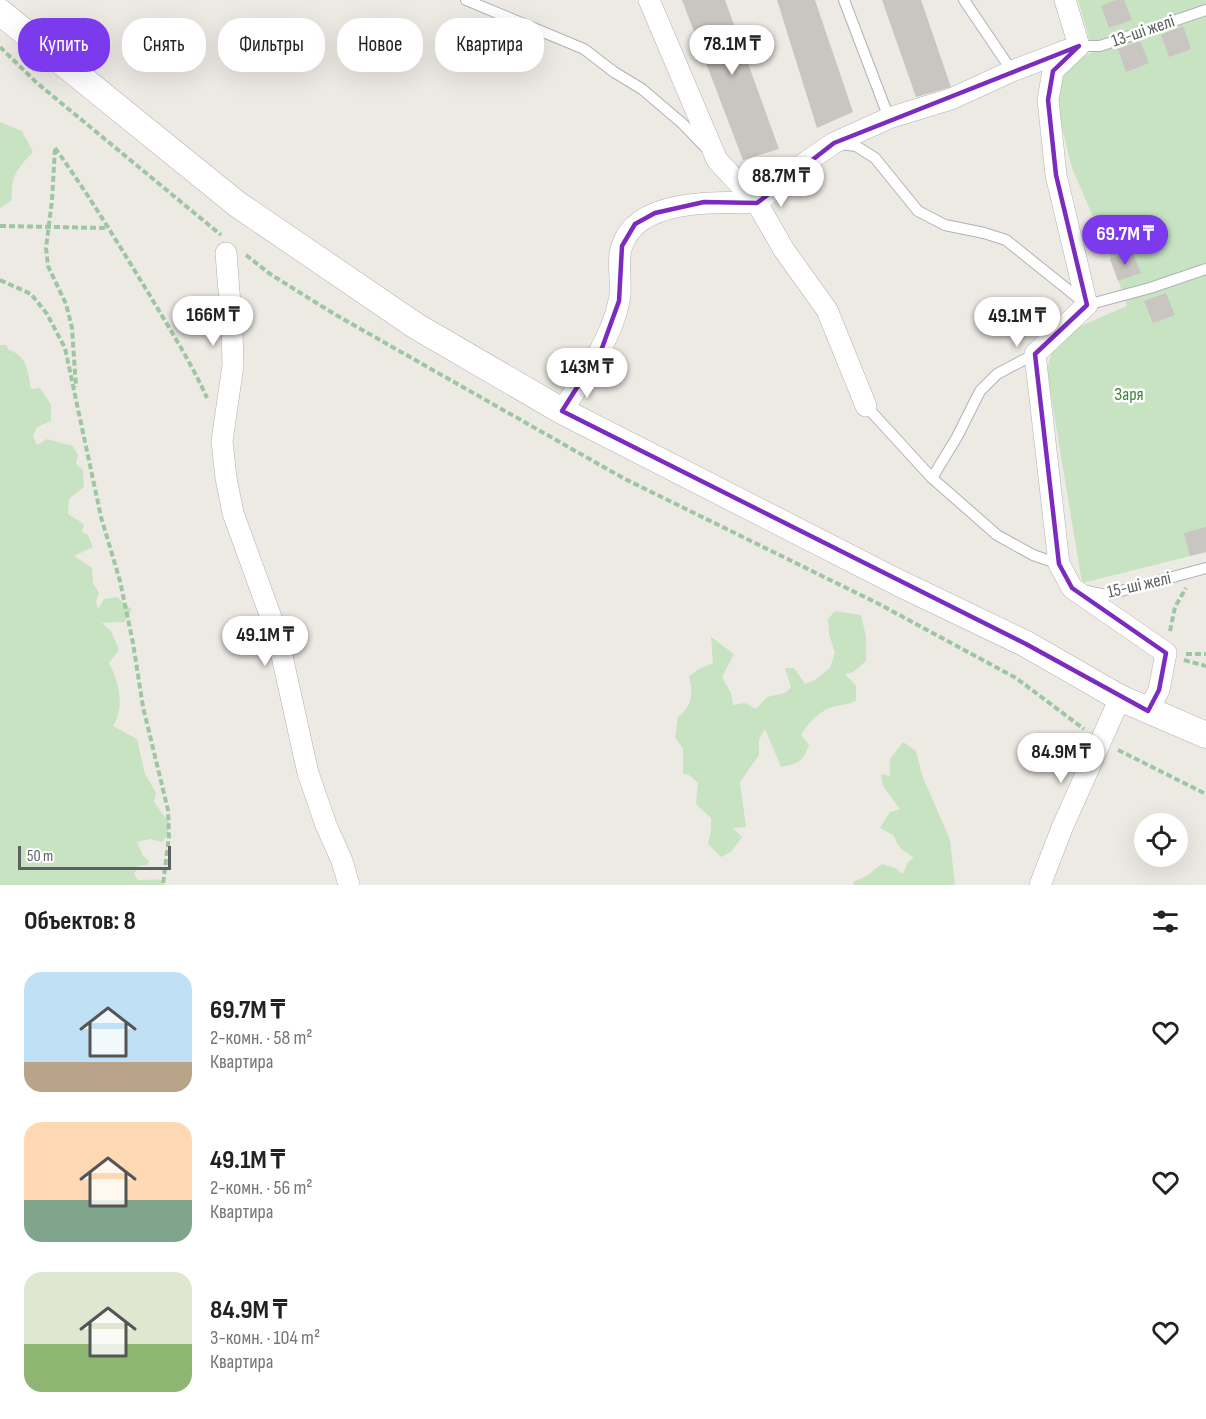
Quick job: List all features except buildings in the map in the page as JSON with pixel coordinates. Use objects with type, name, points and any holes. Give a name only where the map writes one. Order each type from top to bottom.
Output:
[{"type":"street","points":[[649,0],[717,160],[757,203],[784,250],[826,310],[866,406]]},
{"type":"street","points":[[1065,0],[1079,46]]},
{"type":"street","points":[[0,12],[237,204],[416,326],[562,411],[899,583],[1026,644],[1120,698],[1206,735]]},
{"type":"street","points":[[562,411],[602,348],[620,301],[622,246],[635,224],[655,213],[704,202],[757,203],[799,167],[834,143],[889,118],[951,99],[1079,46]]},
{"type":"street","points":[[1079,46],[1053,72],[1048,100],[1056,175],[1087,305],[1035,354],[1059,564],[1072,588],[1166,653],[1159,690],[1148,711]]},
{"type":"street","points":[[226,253],[233,365],[222,441],[226,478],[233,513],[259,579],[282,656],[308,773],[349,885]]},
{"type":"street","points":[[1040,885],[1062,828],[1120,698]]},
{"type":"lane","points":[[466,0],[584,49],[614,72],[642,89],[683,124],[717,160]]},
{"type":"lane","points":[[844,0],[889,118]]},
{"type":"lane","points":[[964,0],[1012,72]]},
{"type":"lane","name":"13-ші желі","points":[[1079,46],[1100,46],[1206,10]]},
{"type":"lane","points":[[834,143],[856,146],[875,158],[918,211],[945,225],[984,232],[1006,240],[1087,305],[1150,288],[1206,269]]},
{"type":"lane","points":[[932,478],[957,437],[980,391],[997,374],[1035,354]]},
{"type":"lane","points":[[866,406],[932,478],[996,535],[1033,555],[1059,564]]},
{"type":"lane","name":"15-ші желі","points":[[1072,588],[1106,595],[1201,570]]},
{"type":"path","points":[[77,400],[72,328],[66,304],[48,267],[46,248],[55,148],[108,228],[197,376],[211,407]]},
{"type":"path","points":[[0,226],[108,228]]},
{"type":"path","points":[[0,280],[31,294],[47,314],[65,348],[101,517],[120,581],[143,707],[168,810],[169,836],[163,885]]},
{"type":"path","points":[[1166,653],[1175,606],[1201,570]]},
{"type":"highlighted area","points":[[1079,46],[1053,71],[1048,100],[1056,175],[1087,305],[1035,354],[1059,564],[1072,588],[1166,653],[1159,690],[1148,711],[1026,644],[562,411],[602,348],[619,301],[622,246],[635,224],[655,213],[704,202],[757,203],[834,143]]},
{"type":"green space","name":"Заря","points":[[1078,0],[1206,0],[1206,552],[1082,583],[1047,371],[1055,337],[1127,306],[1111,258],[1072,168],[1057,108],[1061,78],[1078,59],[1093,52]]},
{"type":"green space","points":[[0,122],[22,131],[33,152],[16,173],[12,200],[0,208]]},
{"type":"green space","points":[[0,345],[6,345],[9,350],[20,356],[28,371],[31,389],[40,388],[51,405],[51,421],[37,427],[33,436],[37,445],[47,439],[73,446],[78,455],[76,464],[83,470],[84,487],[69,499],[68,514],[84,524],[82,532],[88,535],[93,547],[74,556],[92,568],[93,583],[99,593],[96,601],[98,609],[104,599],[117,597],[132,610],[124,622],[102,623],[111,631],[119,650],[109,663],[116,678],[120,703],[113,726],[137,739],[145,774],[156,793],[154,802],[170,824],[167,836],[162,842],[150,839],[137,842],[143,856],[149,861],[148,865],[138,866],[134,874],[138,880],[160,880],[164,881],[164,885],[0,885]]},
{"type":"green space","points":[[835,611],[861,615],[866,637],[866,661],[853,672],[845,674],[856,686],[856,701],[832,707],[814,718],[801,735],[809,745],[807,751],[802,759],[792,764],[781,767],[765,729],[759,740],[759,755],[740,782],[746,827],[733,828],[742,837],[731,852],[721,857],[708,844],[711,818],[696,804],[698,783],[689,775],[683,774],[683,748],[675,738],[678,717],[687,708],[691,699],[689,676],[713,663],[711,637],[734,654],[722,677],[731,693],[733,705],[745,703],[756,709],[767,697],[785,693],[791,687],[785,668],[794,668],[805,684],[815,680],[830,668],[835,653],[829,634],[828,619]]},
{"type":"green space","points":[[903,742],[916,751],[922,775],[950,840],[955,885],[853,885],[853,882],[868,875],[882,864],[895,868],[903,874],[908,862],[914,858],[900,848],[893,835],[880,828],[890,812],[900,809],[883,786],[881,774],[890,776],[890,759]]}]
